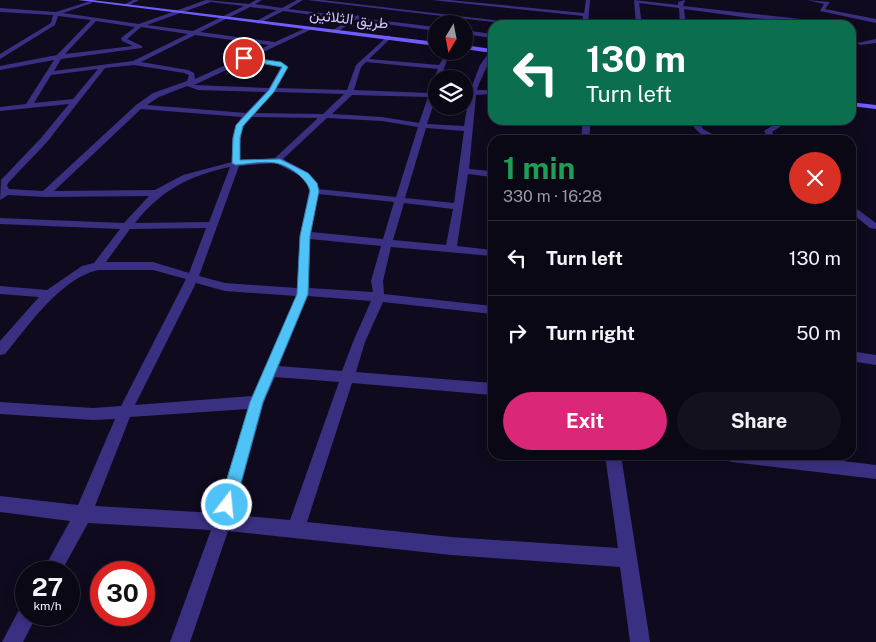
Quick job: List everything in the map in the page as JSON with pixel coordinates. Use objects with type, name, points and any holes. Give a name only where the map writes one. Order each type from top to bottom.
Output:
[{"type":"main road","name":"طريق الثلاثين","points":[[80,0],[428,43]]},
{"type":"main road","points":[[473,49],[488,51]]},
{"type":"main road","points":[[856,105],[876,107]]},
{"type":"street","points":[[126,5],[137,0]]},
{"type":"street","points":[[140,47],[124,40],[124,38],[141,25],[210,0],[428,28]]},
{"type":"street","points":[[134,63],[260,0]]},
{"type":"street","points":[[258,22],[301,0]]},
{"type":"street","points":[[309,0],[488,20]]},
{"type":"street","points":[[322,14],[352,0]]},
{"type":"street","points":[[335,31],[389,0]]},
{"type":"street","points":[[426,12],[439,0],[585,15]]},
{"type":"street","points":[[474,18],[492,0]]},
{"type":"street","points":[[506,20],[527,0]]},
{"type":"street","points":[[585,20],[588,0]]},
{"type":"street","points":[[682,20],[680,3],[685,0]]},
{"type":"street","points":[[809,0],[828,2]]},
{"type":"street","points":[[639,20],[637,1],[750,16],[807,20]]},
{"type":"street","points":[[56,14],[90,2]]},
{"type":"street","points":[[828,2],[822,10],[876,21]]},
{"type":"street","points":[[0,10],[56,14],[274,44]]},
{"type":"street","points":[[0,57],[53,24],[56,14]]},
{"type":"street","points":[[750,16],[751,20]]},
{"type":"street","points":[[29,105],[59,57],[95,19]]},
{"type":"street","points":[[45,194],[139,107],[156,95],[216,73],[310,28]]},
{"type":"street","points":[[473,34],[488,36]]},
{"type":"street","points":[[277,160],[350,93],[358,66],[362,60],[389,37]]},
{"type":"street","points":[[860,43],[876,41]]},
{"type":"street","points":[[481,50],[488,42]]},
{"type":"street","points":[[0,68],[59,57],[140,47],[165,48]]},
{"type":"street","points":[[451,248],[464,171],[467,129],[474,93],[483,63],[488,56]]},
{"type":"street","points":[[57,561],[83,514],[131,398],[186,292],[214,225],[236,163],[237,130],[271,91],[284,66],[244,58]]},
{"type":"street","points":[[362,60],[442,67]]},
{"type":"street","points":[[441,70],[444,60]]},
{"type":"street","points":[[50,73],[134,63],[186,70],[192,74],[190,86],[198,88],[428,96]]},
{"type":"street","points":[[103,67],[44,140],[4,182],[2,186],[3,194],[158,193]]},
{"type":"street","points":[[474,93],[488,92]]},
{"type":"street","points":[[0,109],[76,101]]},
{"type":"street","points":[[139,107],[248,116],[326,116],[382,119],[424,126],[467,129]]},
{"type":"street","points":[[296,530],[359,342],[379,297],[377,281],[387,242],[428,113]]},
{"type":"street","points":[[696,125],[700,131],[708,135]]},
{"type":"street","points":[[770,135],[768,131],[778,125]]},
{"type":"street","points":[[98,266],[127,226],[158,193],[183,179],[236,163],[277,160],[305,175],[312,183],[314,191],[305,236],[303,294],[272,371],[257,402],[222,522],[180,642]]},
{"type":"street","points":[[464,171],[488,174]]},
{"type":"street","points":[[314,191],[458,206]]},
{"type":"street","points":[[856,212],[874,226]]},
{"type":"street","points":[[0,221],[127,226],[214,225]]},
{"type":"street","points":[[305,236],[488,253]]},
{"type":"street","points":[[0,350],[49,294],[74,276],[98,266],[153,266],[225,287],[303,294],[379,297],[488,310]]},
{"type":"street","points":[[0,290],[49,294]]},
{"type":"street","points":[[856,357],[876,360]]},
{"type":"street","points":[[272,371],[488,389]]},
{"type":"street","points":[[0,408],[93,414],[257,402]]},
{"type":"street","points":[[614,460],[640,642]]},
{"type":"street","points":[[774,460],[876,472]]},
{"type":"street","points":[[0,504],[83,514],[222,522],[450,546],[627,558]]},
{"type":"street","points":[[12,642],[21,626]]},
{"type":"route","points":[[227,505],[257,402],[272,371],[303,294],[305,236],[314,191],[312,183],[305,175],[277,160],[236,163],[236,138],[239,125],[271,91],[285,67],[281,64],[244,58]]}]
